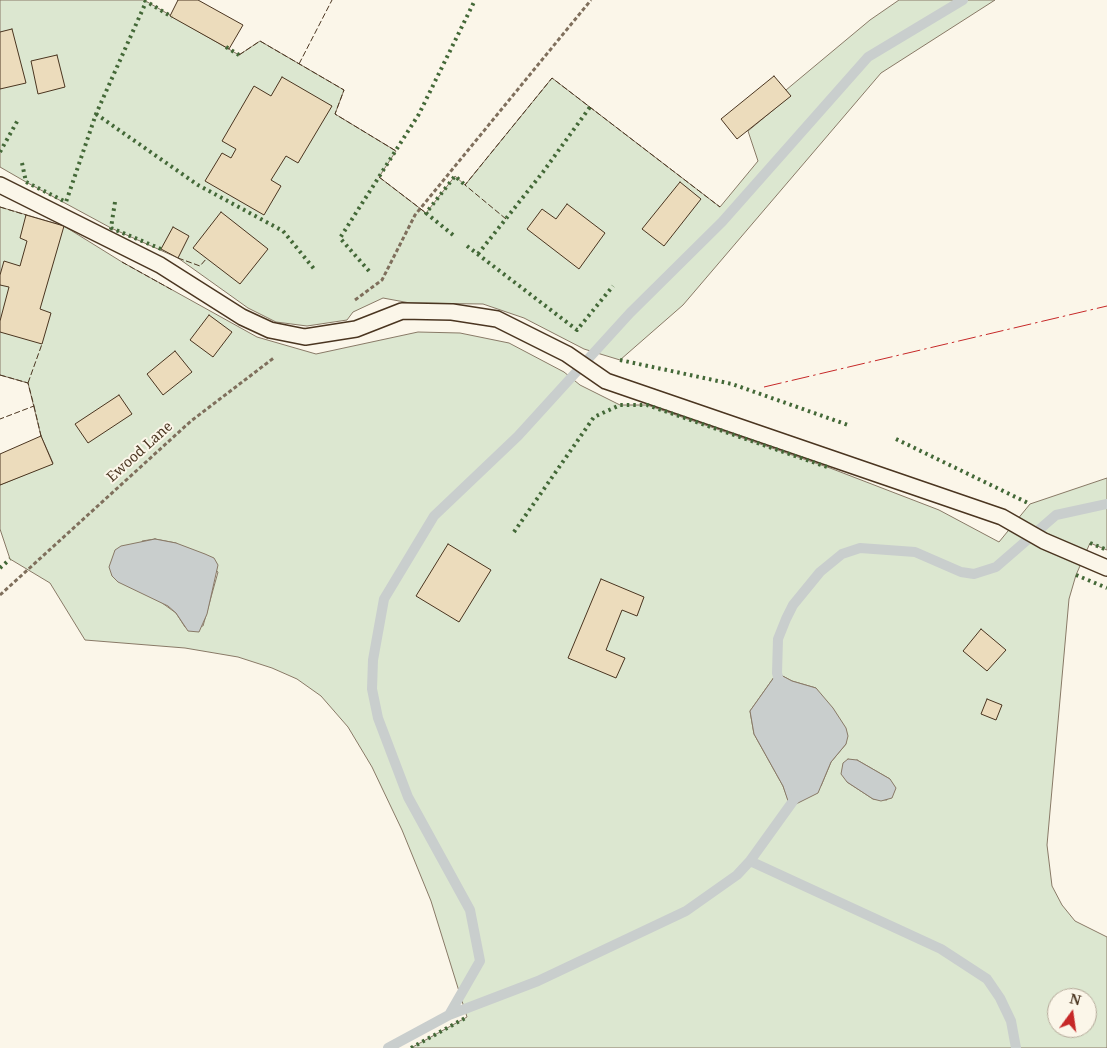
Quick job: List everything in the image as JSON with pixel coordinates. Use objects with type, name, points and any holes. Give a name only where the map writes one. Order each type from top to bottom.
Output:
[{"type":"lane","points":[[0,184],[160,265],[242,317],[270,330],[305,337],[356,329],[402,311],[452,312],[498,319],[568,354],[606,381],[1002,517],[1044,541],[1107,568]]},
{"type":"path","points":[[352,302],[382,280],[415,215],[591,0]]},
{"type":"path","name":"Ewood Lane","points":[[0,595],[191,421],[258,368],[305,337]]},
{"type":"green space","points":[[0,0],[144,0],[239,55],[260,41],[344,90],[335,114],[396,151],[379,177],[426,213],[455,176],[465,185],[552,78],[720,207],[758,161],[748,131],[790,96],[786,90],[870,20],[899,0],[995,0],[881,73],[683,305],[620,360],[584,349],[524,318],[483,304],[410,303],[383,298],[353,312],[347,320],[307,326],[276,322],[248,308],[178,258],[111,228],[0,167]]},
{"type":"green space","points":[[0,207],[64,226],[122,262],[257,337],[316,354],[418,332],[460,333],[509,343],[564,372],[580,385],[620,405],[647,405],[830,468],[939,510],[999,542],[1030,504],[1107,478],[1107,550],[1090,543],[1076,575],[1069,599],[1047,845],[1052,886],[1062,905],[1075,921],[1107,937],[1107,1048],[411,1048],[467,1017],[431,901],[402,830],[372,767],[348,727],[321,696],[297,679],[272,668],[238,657],[185,648],[85,640],[50,583],[10,559],[0,529],[0,485],[53,463],[41,436],[28,383],[0,375]],"holes":[[[155,539],[176,543],[218,572],[203,626],[185,627],[176,613],[158,600],[142,541]],[[777,673],[792,681],[816,688],[846,744],[831,762],[821,786],[791,807],[783,786],[754,734],[750,711]],[[857,760],[890,779],[887,800],[873,799],[847,782]]]},
{"type":"shaded area","points":[[155,539],[176,543],[205,554],[214,558],[218,565],[207,614],[199,632],[188,631],[176,613],[168,606],[118,582],[112,576],[109,567],[115,550],[121,546]]},
{"type":"shaded area","points":[[777,673],[792,681],[816,688],[833,708],[846,728],[848,736],[846,744],[831,762],[818,793],[790,807],[783,786],[754,734],[750,711]]},
{"type":"shaded area","points":[[848,759],[857,760],[890,779],[896,788],[892,798],[881,801],[873,799],[847,782],[841,774],[843,763]]},
{"type":"building","points":[[178,0],[198,0],[243,25],[229,49],[170,16]]},
{"type":"building","points":[[12,29],[26,83],[0,89],[0,32]]},
{"type":"building","points":[[57,55],[65,87],[38,94],[31,61]]},
{"type":"building","points":[[774,76],[791,96],[737,139],[721,119]]},
{"type":"building","points":[[282,77],[332,106],[298,163],[286,156],[271,180],[281,186],[264,215],[205,181],[222,153],[231,158],[236,149],[222,141],[254,86],[271,96]]},
{"type":"building","points":[[680,182],[701,199],[664,246],[642,229]]},
{"type":"building","points":[[567,204],[605,233],[579,269],[527,229],[542,209],[556,219]]},
{"type":"building","points":[[221,212],[268,249],[240,284],[193,248]]},
{"type":"building","points":[[26,215],[64,226],[40,309],[51,313],[42,344],[0,332],[0,321],[9,287],[0,285],[0,275],[4,261],[20,266],[27,241],[20,238]]},
{"type":"building","points":[[173,227],[189,236],[178,258],[161,249]]},
{"type":"building","points":[[209,315],[232,332],[213,357],[190,340]]},
{"type":"building","points":[[175,351],[192,372],[163,395],[147,374]]},
{"type":"building","points":[[119,395],[132,414],[88,443],[75,424]]},
{"type":"building","points":[[41,436],[53,464],[0,485],[0,454]]},
{"type":"building","points":[[448,544],[491,570],[459,622],[416,596]]},
{"type":"building","points":[[601,579],[644,597],[637,616],[622,610],[606,650],[625,658],[616,678],[568,658]]},
{"type":"building","points":[[981,629],[1006,650],[987,671],[963,651]]},
{"type":"building","points":[[987,699],[1002,705],[996,720],[981,714]]},
{"type":"waterway","points":[[449,1015],[480,961],[470,910],[408,797],[378,718],[372,689],[373,660],[384,599],[434,516],[518,436],[630,313],[722,222],[868,57],[963,0]]},
{"type":"waterway","points":[[780,685],[777,673],[778,639],[786,619],[793,605],[820,572],[842,554],[860,548],[915,552],[961,572],[974,574],[996,567],[1056,515],[1107,504]]},
{"type":"waterway","points":[[388,1048],[449,1015],[538,981],[686,911],[737,875],[750,861],[796,797]]},
{"type":"waterway","points":[[750,861],[941,949],[987,979],[1000,998],[1011,1021],[1016,1048]]},
{"type":"hedge","points":[[144,0],[172,17]]},
{"type":"hedge","points":[[369,271],[340,238],[419,114],[475,0]]},
{"type":"hedge","points":[[22,163],[26,182],[66,202],[96,114],[146,2]]},
{"type":"hedge","points":[[226,47],[239,55]]},
{"type":"hedge","points":[[478,254],[543,172],[590,107]]},
{"type":"hedge","points":[[96,114],[198,185],[283,231],[315,270]]},
{"type":"hedge","points":[[0,152],[19,118]]},
{"type":"hedge","points":[[453,235],[426,213],[455,176],[465,185]]},
{"type":"hedge","points":[[115,202],[111,228],[161,249]]},
{"type":"hedge","points":[[467,246],[577,330],[613,286]]},
{"type":"hedge","points":[[620,360],[732,384],[848,425]]},
{"type":"hedge","points":[[514,532],[594,417],[620,405],[647,405],[830,468]]},
{"type":"hedge","points":[[896,439],[1030,504]]},
{"type":"hedge","points":[[1090,543],[1107,550]]},
{"type":"hedge","points":[[0,568],[10,559]]},
{"type":"hedge","points":[[1076,575],[1107,588]]},
{"type":"hedge","points":[[411,1048],[467,1017]]},
{"type":"fence","points":[[299,64],[332,0]]},
{"type":"fence","points":[[239,55],[260,41],[344,90],[335,114],[396,151]]},
{"type":"fence","points":[[506,219],[465,185],[552,78],[720,207]]},
{"type":"fence","points":[[379,177],[426,213]]},
{"type":"fence","points":[[0,207],[26,215]]},
{"type":"fence","points":[[178,258],[200,266],[207,258]]},
{"type":"fence","points":[[122,262],[174,291]]},
{"type":"fence","points":[[28,383],[42,344]]},
{"type":"fence","points":[[0,375],[28,383],[34,406],[0,419]]},
{"type":"fence","points":[[34,406],[41,436]]},
{"type":"power","points":[[764,387],[1107,306]]}]
